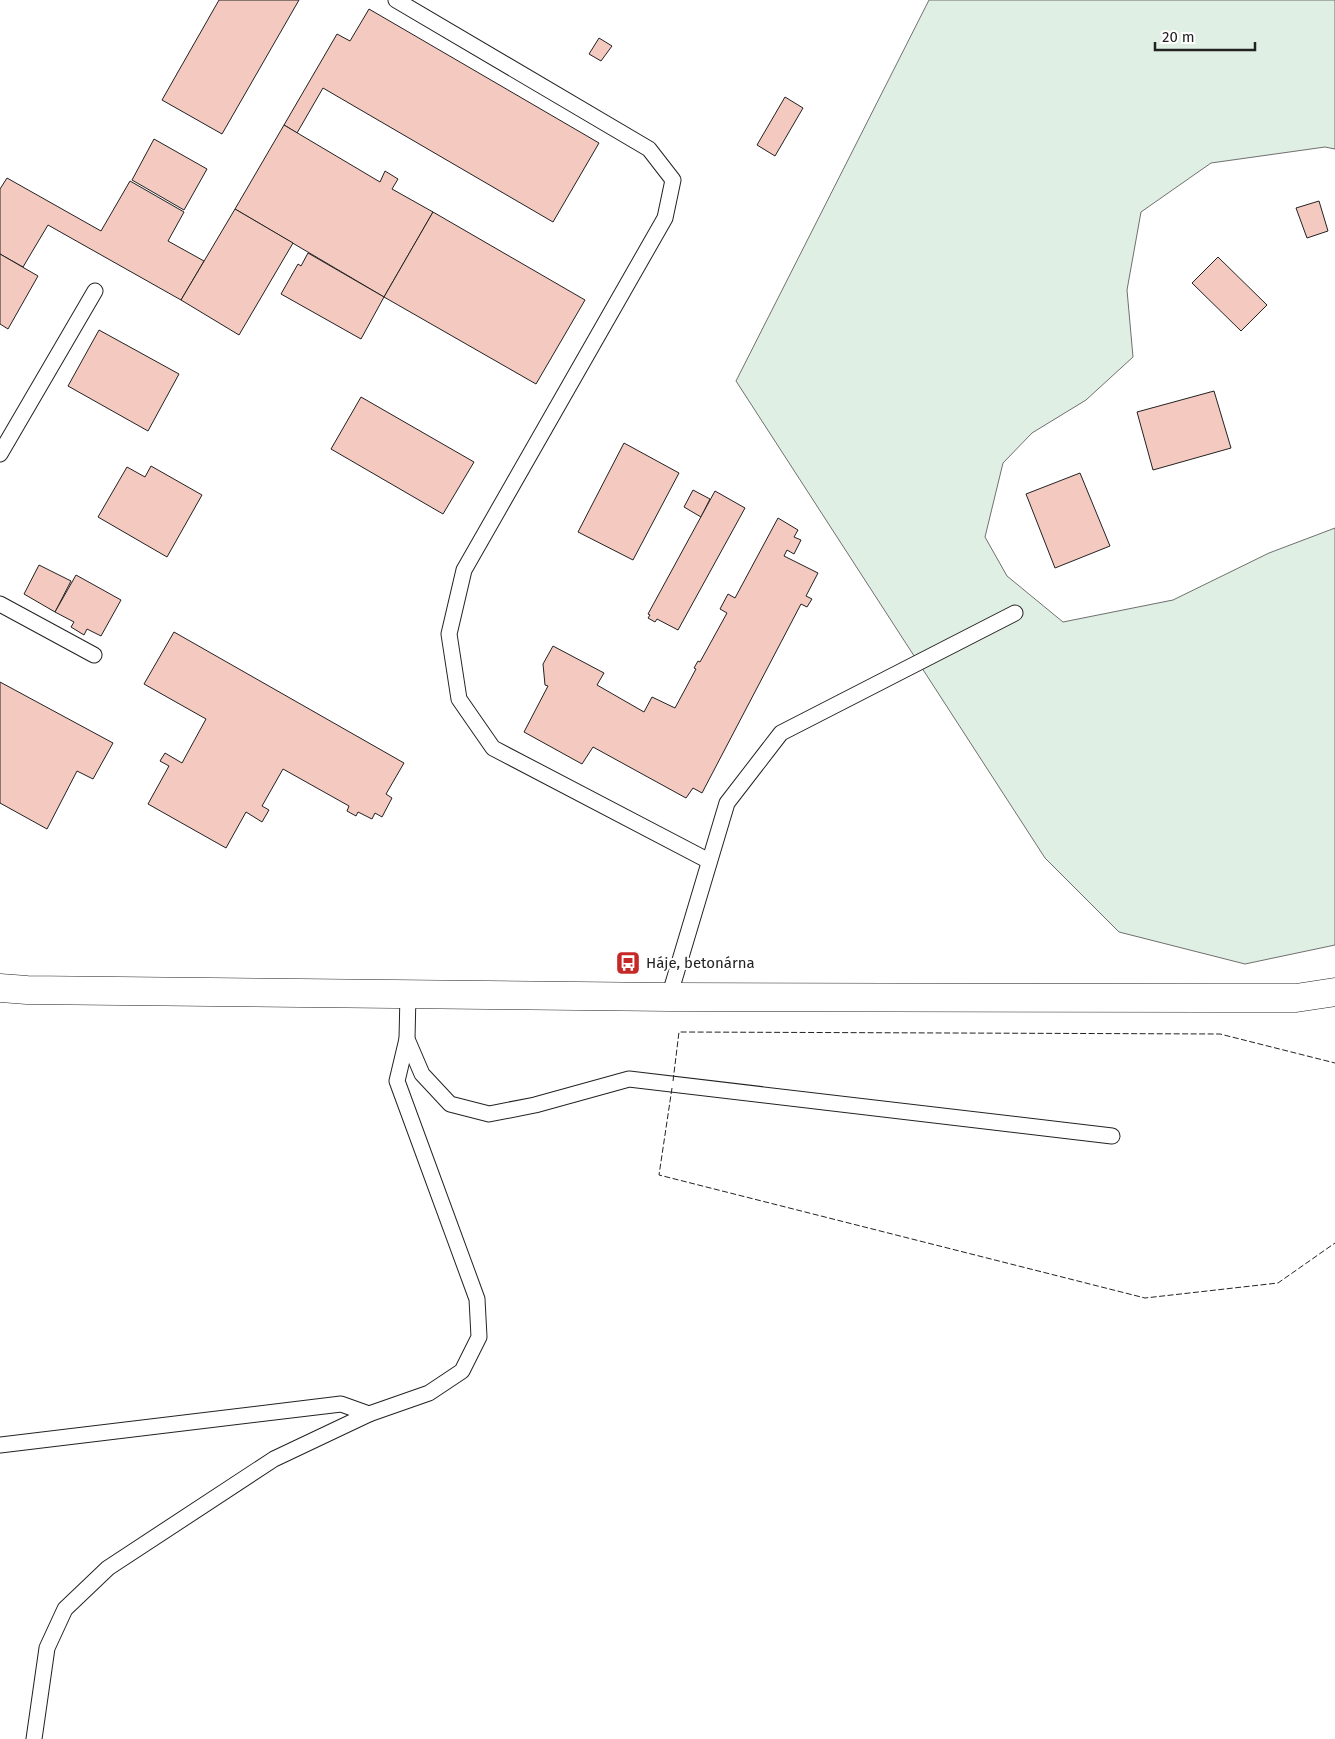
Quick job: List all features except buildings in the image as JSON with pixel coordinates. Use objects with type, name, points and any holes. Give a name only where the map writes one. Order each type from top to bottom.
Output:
[{"type":"main road","points":[[0,988],[27,990],[669,997],[1287,998],[1335,992]]},
{"type":"lane","points":[[396,0],[649,149],[673,180],[665,218],[464,570],[448,634],[459,699],[493,748],[709,861]]},
{"type":"lane","points":[[0,454],[95,291]]},
{"type":"lane","points":[[0,604],[94,655]]},
{"type":"lane","points":[[669,997],[726,803],[781,733],[1015,613]]},
{"type":"lane","points":[[34,1739],[47,1648],[65,1609],[108,1568],[266,1464],[368,1414],[429,1393],[462,1371],[479,1337],[477,1299],[397,1081],[407,1039],[408,994]]},
{"type":"lane","points":[[407,1039],[422,1074],[450,1104],[489,1114],[535,1105],[629,1079],[1112,1136]]},
{"type":"lane","points":[[0,1445],[341,1404],[368,1414]]},
{"type":"green space","points":[[929,0],[1335,0],[1335,149],[1325,147],[1211,163],[1141,212],[1127,290],[1133,357],[1086,400],[1032,433],[1003,463],[985,537],[1007,576],[1063,622],[1173,600],[1269,553],[1335,528],[1335,945],[1245,964],[1119,932],[1045,858],[736,381]]},
{"type":"fence","points":[[673,1081],[679,1032],[1220,1034],[1335,1063]]},
{"type":"fence","points":[[672,1088],[659,1175],[1145,1298],[1278,1283],[1335,1243]]},
{"type":"place","name":"Háje, betonárna","points":[[628,963]]}]
